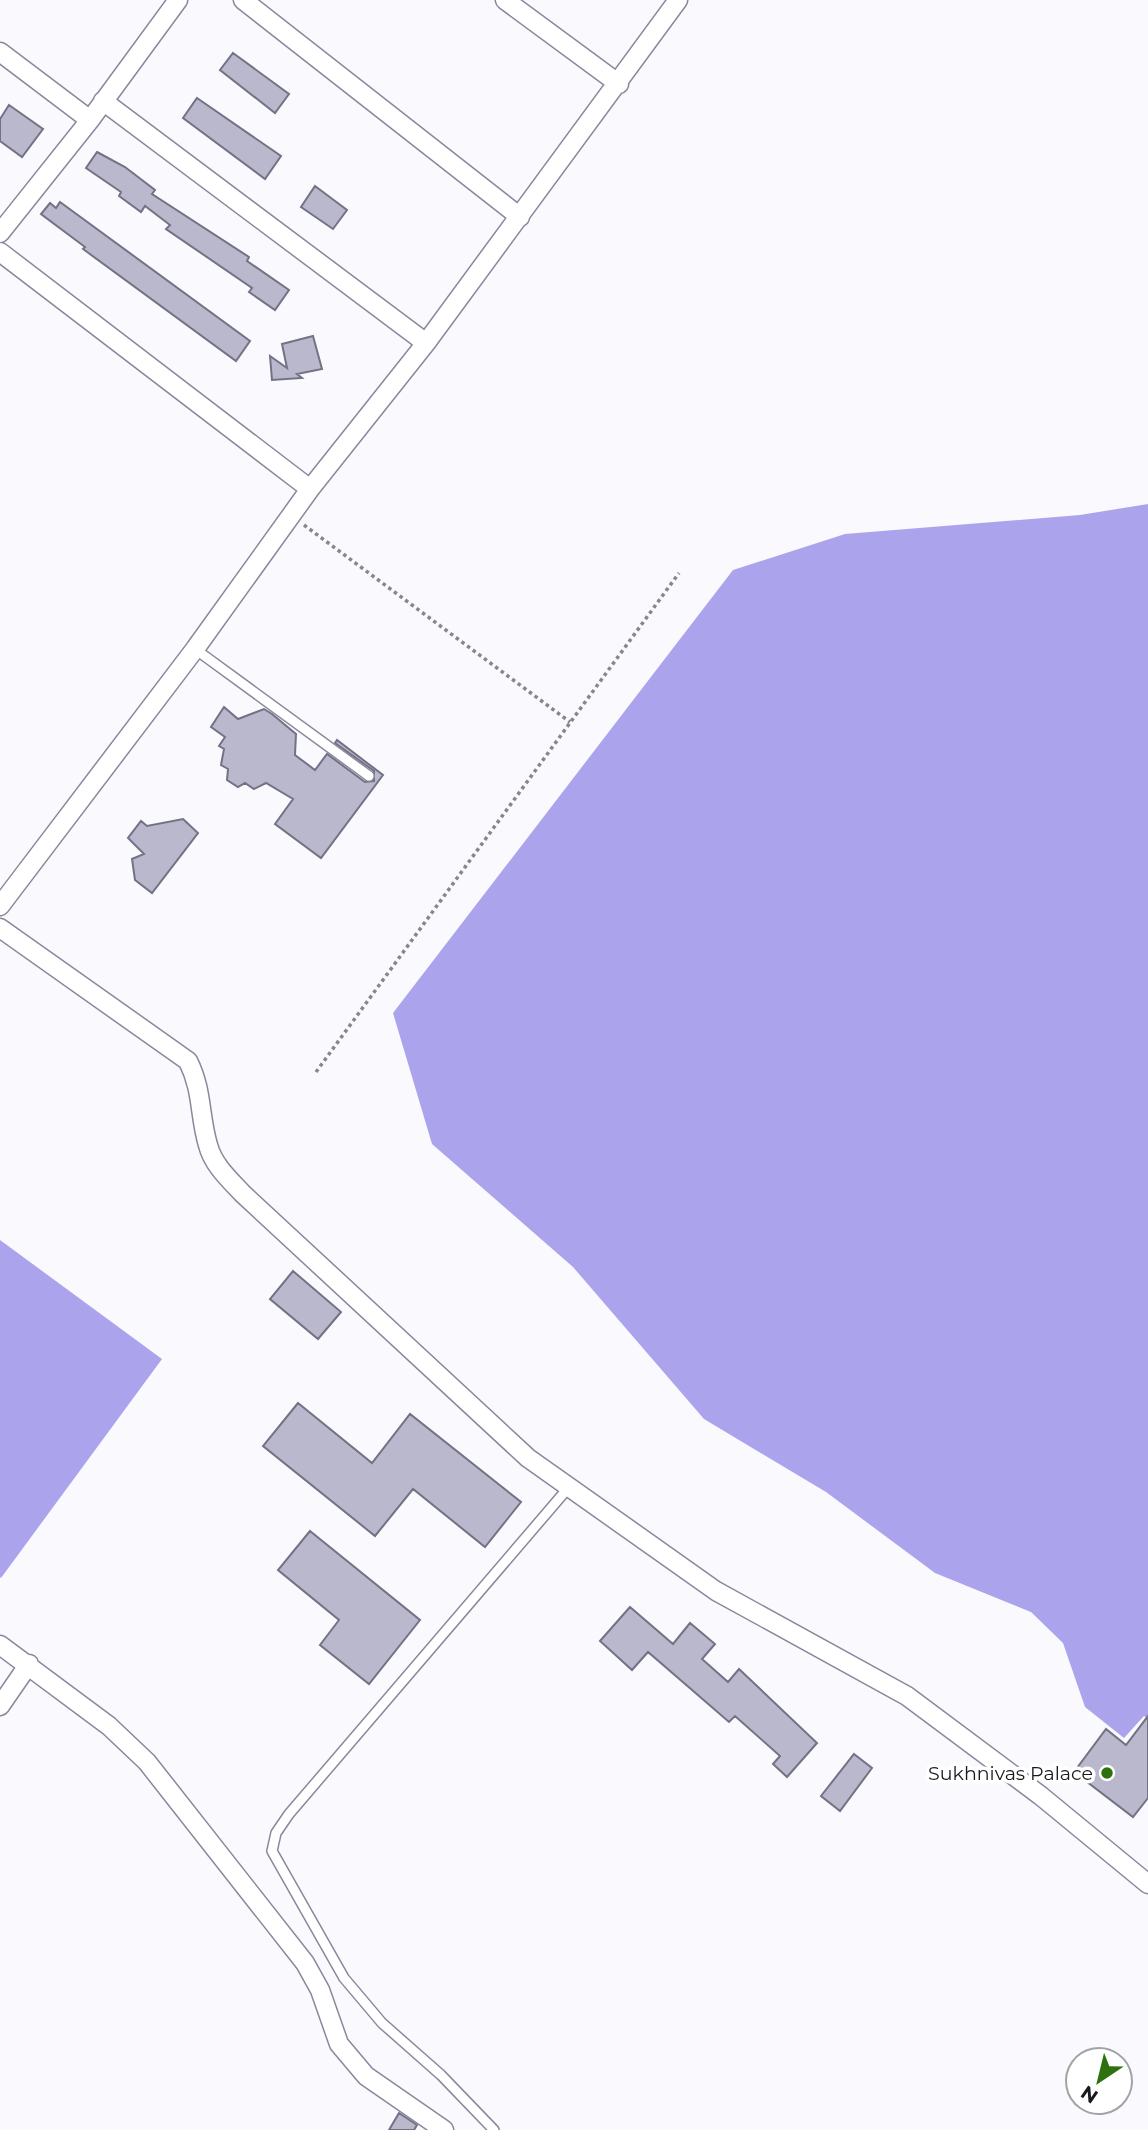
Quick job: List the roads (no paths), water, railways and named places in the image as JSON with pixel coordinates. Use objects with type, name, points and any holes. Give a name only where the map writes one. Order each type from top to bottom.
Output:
[{"type":"street","points":[[0,233],[90,120],[178,0]]},
{"type":"street","points":[[243,0],[520,216]]},
{"type":"street","points":[[505,0],[619,84]]},
{"type":"street","points":[[0,906],[195,649],[310,489],[426,343],[619,84],[678,0]]},
{"type":"street","points":[[0,52],[90,120]]},
{"type":"street","points":[[103,101],[426,343]]},
{"type":"street","points":[[0,252],[310,489]]},
{"type":"street","points":[[0,928],[188,1061],[199,1082],[208,1147],[221,1170],[243,1194],[528,1458],[716,1591],[907,1696],[1041,1796],[1148,1884]]},
{"type":"street","points":[[0,1645],[109,1726],[147,1762],[304,1963],[320,1990],[339,2045],[366,2076],[434,2127]]},
{"type":"street","points":[[0,1706],[29,1664]]},
{"type":"lane","points":[[195,649],[369,776]]},
{"type":"lane","points":[[494,2130],[441,2075],[382,2023],[344,1978],[272,1851],[276,1833],[289,1814],[569,1487]]},
{"type":"place","name":"Sukhnivas Palace","points":[[1107,1773]]}]
